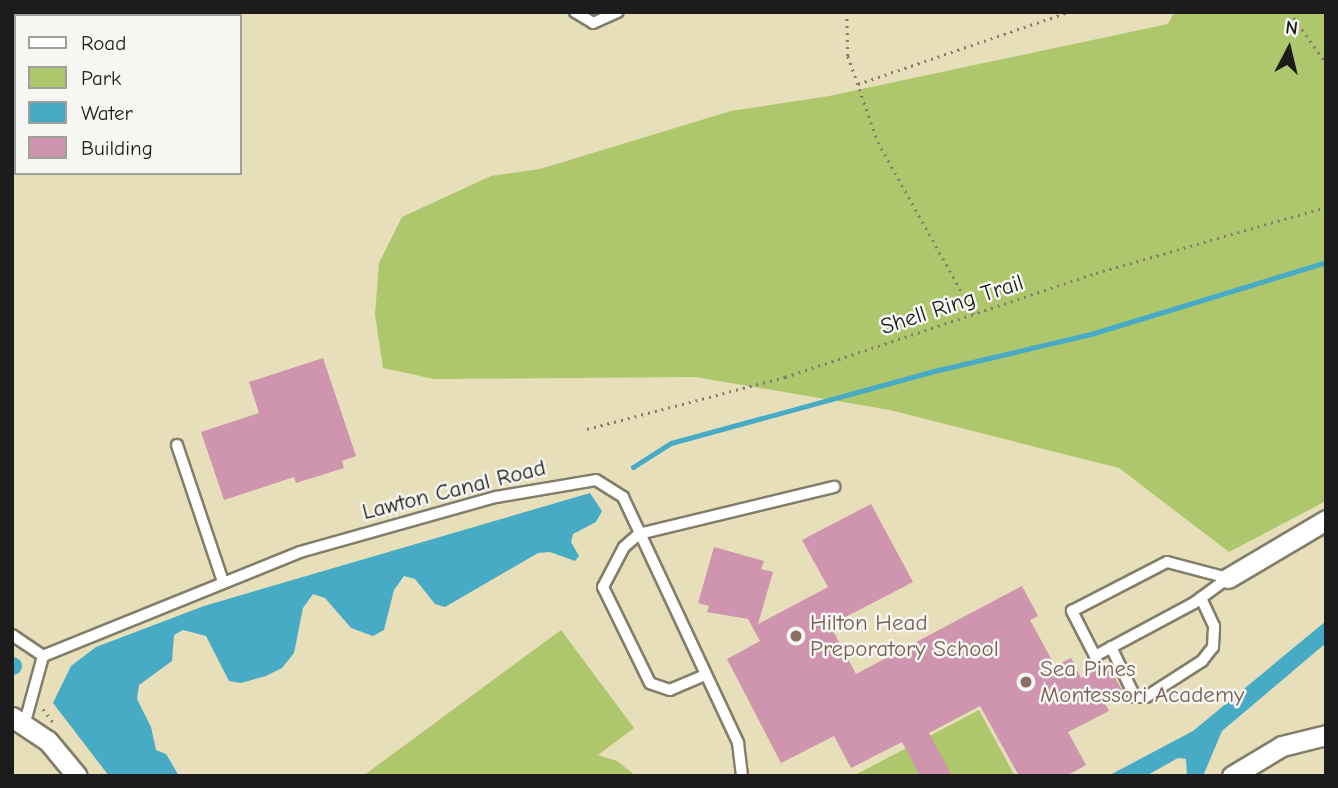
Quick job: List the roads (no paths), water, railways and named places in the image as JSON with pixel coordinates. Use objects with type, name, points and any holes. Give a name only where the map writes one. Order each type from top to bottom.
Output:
[{"type":"street","points":[[1228,578],[1326,520]]},
{"type":"street","points":[[19,719],[48,741],[77,776]]},
{"type":"street","points":[[1232,776],[1282,746],[1326,735]]},
{"type":"lane","points":[[575,12],[593,23],[618,12]]},
{"type":"lane","points":[[177,445],[223,582]]},
{"type":"lane","name":"Lawton Canal Road","points":[[43,656],[223,582],[382,526],[574,481],[596,480],[613,487],[623,497],[738,743],[742,776]]},
{"type":"lane","points":[[705,675],[670,690],[650,682],[605,598],[607,575],[639,534],[834,487]]},
{"type":"lane","points":[[1167,562],[1228,578],[1200,598],[1095,656],[1072,611],[1167,562]]},
{"type":"lane","points":[[1111,647],[1135,697],[1146,697],[1202,661],[1213,647],[1213,626],[1200,598]]},
{"type":"lane","points":[[12,635],[43,656],[19,719]]},
{"type":"water","points":[[12,12],[64,12],[14,14],[14,16]]},
{"type":"water","points":[[590,493],[602,511],[596,522],[573,534],[571,542],[579,556],[575,561],[550,552],[538,553],[445,607],[435,604],[415,579],[404,576],[394,590],[384,630],[373,636],[351,628],[325,598],[313,594],[303,608],[294,653],[282,668],[266,676],[241,683],[229,681],[206,636],[183,630],[174,635],[172,661],[139,685],[137,699],[151,727],[156,750],[166,754],[179,776],[109,776],[53,703],[71,666],[96,647],[204,606]]},
{"type":"water","points":[[1326,621],[1326,643],[1222,731],[1203,776],[1187,776],[1186,759],[1178,758],[1146,776],[1108,776],[1193,731]]},
{"type":"waterway","points":[[633,467],[671,443],[930,372],[1091,334],[1326,262]]},
{"type":"place","name":"Hilton Head Preporatory School","points":[[796,636]]},
{"type":"place","name":"Sea Pines Montessori Academy","points":[[1026,682]]}]
